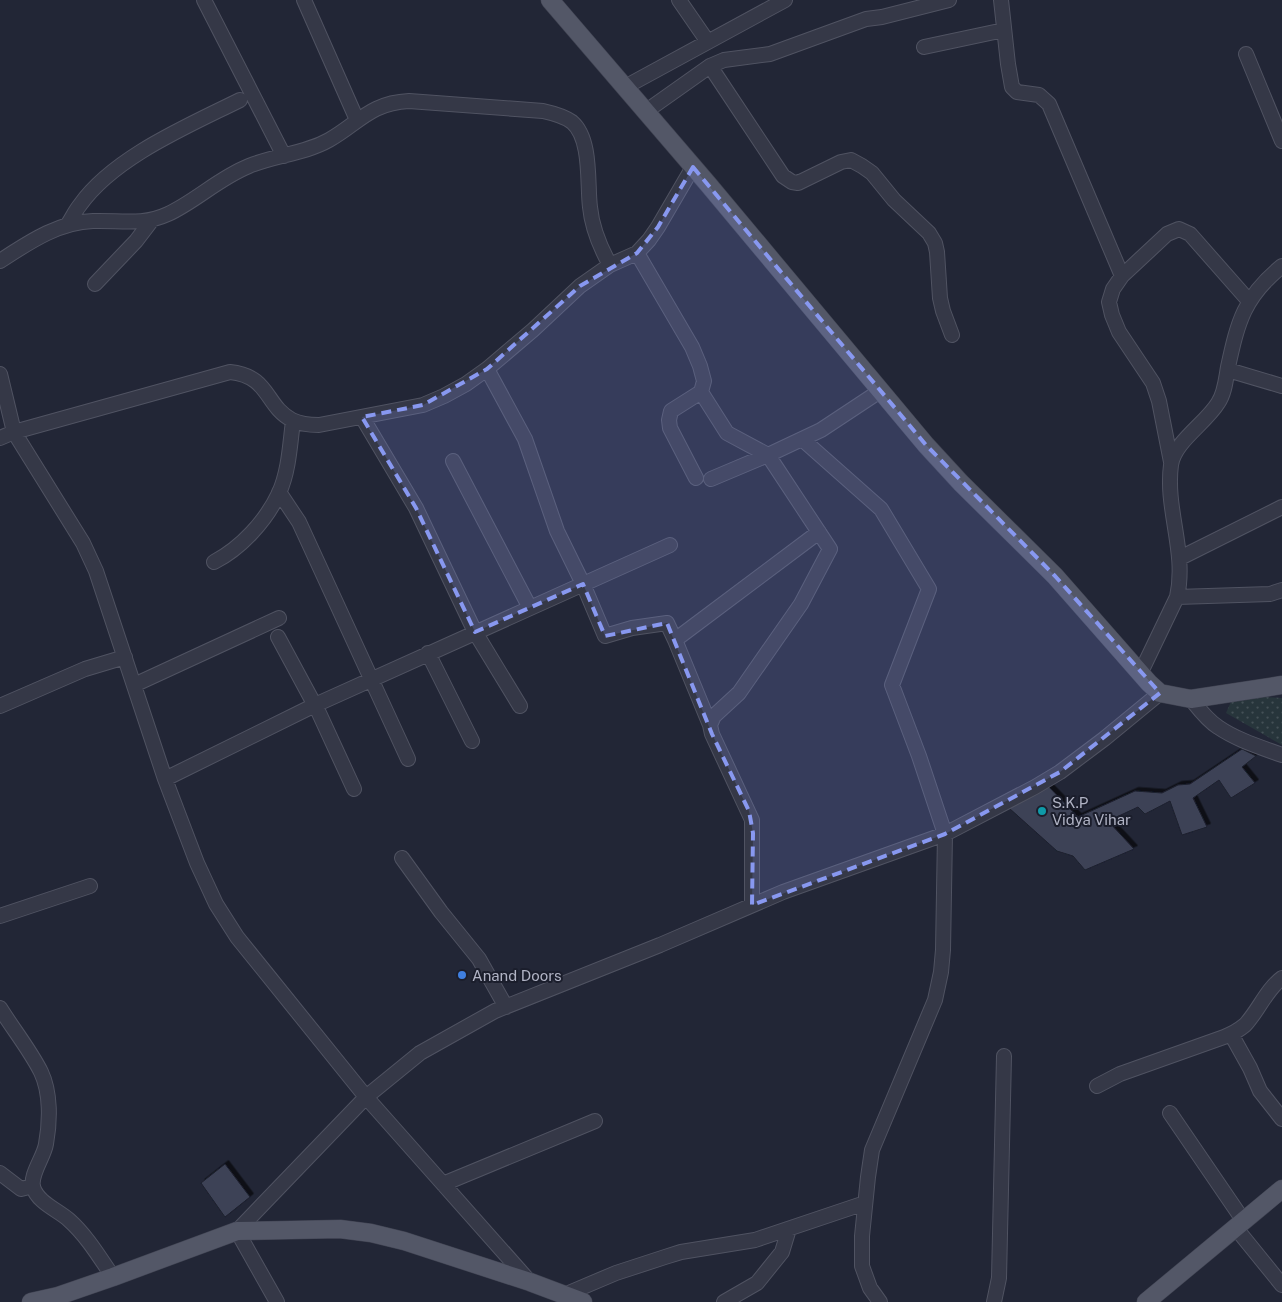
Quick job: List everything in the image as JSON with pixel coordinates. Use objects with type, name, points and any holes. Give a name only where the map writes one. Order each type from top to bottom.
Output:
[{"type":"main road","points":[[550,0],[926,445],[961,483],[1055,576],[1140,674],[1160,693],[1191,699],[1282,685]]},
{"type":"main road","points":[[1146,1302],[1282,1189]]},
{"type":"main road","points":[[31,1302],[58,1296],[238,1231],[340,1229],[371,1233],[404,1241],[530,1282],[583,1302]]},
{"type":"street","points":[[204,0],[284,156]]},
{"type":"street","points":[[304,0],[357,120]]},
{"type":"street","points":[[679,0],[708,42]]},
{"type":"street","points":[[625,87],[785,0]]},
{"type":"street","points":[[644,112],[710,66],[724,60],[770,54],[866,19],[882,17],[949,0]]},
{"type":"street","points":[[1001,0],[1012,87],[1017,92],[1039,95],[1049,104],[1122,276]]},
{"type":"street","points":[[924,46],[1004,30]]},
{"type":"street","points":[[1246,54],[1282,141]]},
{"type":"street","points":[[710,66],[784,176],[792,182],[798,183],[841,162],[850,160],[872,173],[894,200],[929,233],[935,243],[937,252],[940,298],[943,312],[952,335]]},
{"type":"street","points":[[68,224],[80,204],[90,193],[135,156],[156,142],[240,100]]},
{"type":"street","points":[[0,261],[38,238],[68,224],[92,220],[129,223],[152,220],[168,214],[235,172],[250,165],[299,152],[329,140],[357,120],[383,105],[393,102],[409,102],[543,111],[556,114],[572,122],[580,135],[586,152],[593,226],[600,247],[610,265]]},
{"type":"street","points":[[0,438],[14,432],[230,372],[240,373],[253,379],[266,390],[280,412],[293,421],[306,424],[319,425],[423,405],[444,396],[487,369],[533,330],[580,286],[610,265],[637,253],[649,240],[693,167]]},
{"type":"street","points":[[95,284],[136,241],[152,220]]},
{"type":"street","points":[[1140,674],[1177,597],[1180,584],[1180,558],[1170,479],[1171,462],[1159,401],[1153,383],[1119,332],[1109,302],[1113,289],[1122,276],[1167,234],[1179,229],[1190,234],[1249,302]]},
{"type":"street","points":[[637,253],[692,347],[704,381],[701,392],[671,411],[669,420],[670,428],[696,478]]},
{"type":"street","points":[[1171,462],[1186,437],[1211,415],[1220,401],[1237,327],[1249,302],[1268,277],[1282,266]]},
{"type":"street","points":[[487,369],[524,439],[557,530],[605,636],[632,628],[667,623],[710,725],[712,734],[752,820],[752,905]]},
{"type":"street","points":[[1228,370],[1282,386]]},
{"type":"street","points":[[0,374],[14,432],[82,543],[96,571],[165,779],[197,863],[216,904],[236,937],[366,1097],[530,1282]]},
{"type":"street","points":[[711,479],[820,430],[880,391]]},
{"type":"street","points":[[701,392],[726,433],[768,455],[830,549],[802,604],[739,693],[714,716],[710,725]]},
{"type":"street","points":[[362,417],[416,508],[475,632],[520,706]]},
{"type":"street","points":[[214,562],[229,554],[240,545],[263,519],[280,492],[293,421]]},
{"type":"street","points":[[802,439],[881,509],[929,590],[892,686],[919,756],[945,834],[941,972],[935,1000],[872,1150],[862,1236],[862,1266],[870,1288],[880,1302]]},
{"type":"street","points":[[453,461],[530,608]]},
{"type":"street","points":[[280,492],[299,522],[408,759]]},
{"type":"street","points":[[1180,558],[1282,508]]},
{"type":"street","points":[[675,640],[819,532]]},
{"type":"street","points":[[165,779],[315,705],[670,545]]},
{"type":"street","points":[[1177,597],[1270,594],[1282,590]]},
{"type":"street","points":[[134,685],[279,618]]},
{"type":"street","points":[[278,637],[315,705],[354,789]]},
{"type":"street","points":[[428,653],[472,741]]},
{"type":"street","points":[[0,706],[85,669],[125,657]]},
{"type":"street","points":[[277,1302],[238,1231],[366,1097],[420,1053],[481,1018],[506,1007],[660,945],[782,892],[945,834],[1060,772],[1160,693]]},
{"type":"street","points":[[1191,699],[1218,727],[1244,741],[1282,756]]},
{"type":"street","points":[[402,858],[479,960],[506,1007]]},
{"type":"street","points":[[0,916],[90,886]]},
{"type":"street","points":[[1097,1086],[1120,1074],[1231,1034],[1246,1023],[1266,995],[1282,978]]},
{"type":"street","points":[[0,1008],[41,1073],[46,1088],[48,1106],[46,1142],[33,1186],[37,1195],[45,1203],[78,1228],[113,1277]]},
{"type":"street","points":[[1231,1034],[1260,1090],[1282,1119]]},
{"type":"street","points":[[994,1302],[999,1278],[1004,1056]]},
{"type":"street","points":[[1170,1113],[1239,1223],[1282,1285]]},
{"type":"street","points":[[443,1184],[595,1121]]},
{"type":"street","points":[[0,1173],[21,1189],[33,1186]]},
{"type":"street","points":[[564,1295],[616,1273],[664,1257],[681,1252],[755,1240],[865,1203]]},
{"type":"street","points":[[724,1302],[757,1283],[782,1252],[789,1229]]},
{"type":"highlighted area","points":[[693,167],[926,445],[1055,576],[1160,693],[1060,772],[945,834],[752,905],[753,833],[749,811],[712,734],[667,623],[605,636],[583,584],[475,632],[416,508],[362,417],[423,405],[487,369],[580,286],[637,253],[658,227]]},
{"type":"shaded area","points":[[1234,695],[1282,698],[1282,745],[1226,713]]},
{"type":"building","name":"S.K.P Vidya Vihar","points":[[1242,749],[1256,756],[1242,767],[1255,783],[1231,798],[1219,780],[1193,798],[1207,827],[1182,835],[1170,801],[1145,814],[1138,807],[1108,821],[1134,849],[1085,870],[1073,856],[1057,851],[1009,808],[1047,785],[1078,817],[1135,791],[1162,793],[1178,785],[1190,784]]},
{"type":"building","points":[[225,1164],[250,1197],[225,1217],[201,1183]]},
{"type":"place","name":"S.K.P Vidya Vihar","points":[[1042,811]]},
{"type":"place","name":"Anand Doors","points":[[462,975]]}]
